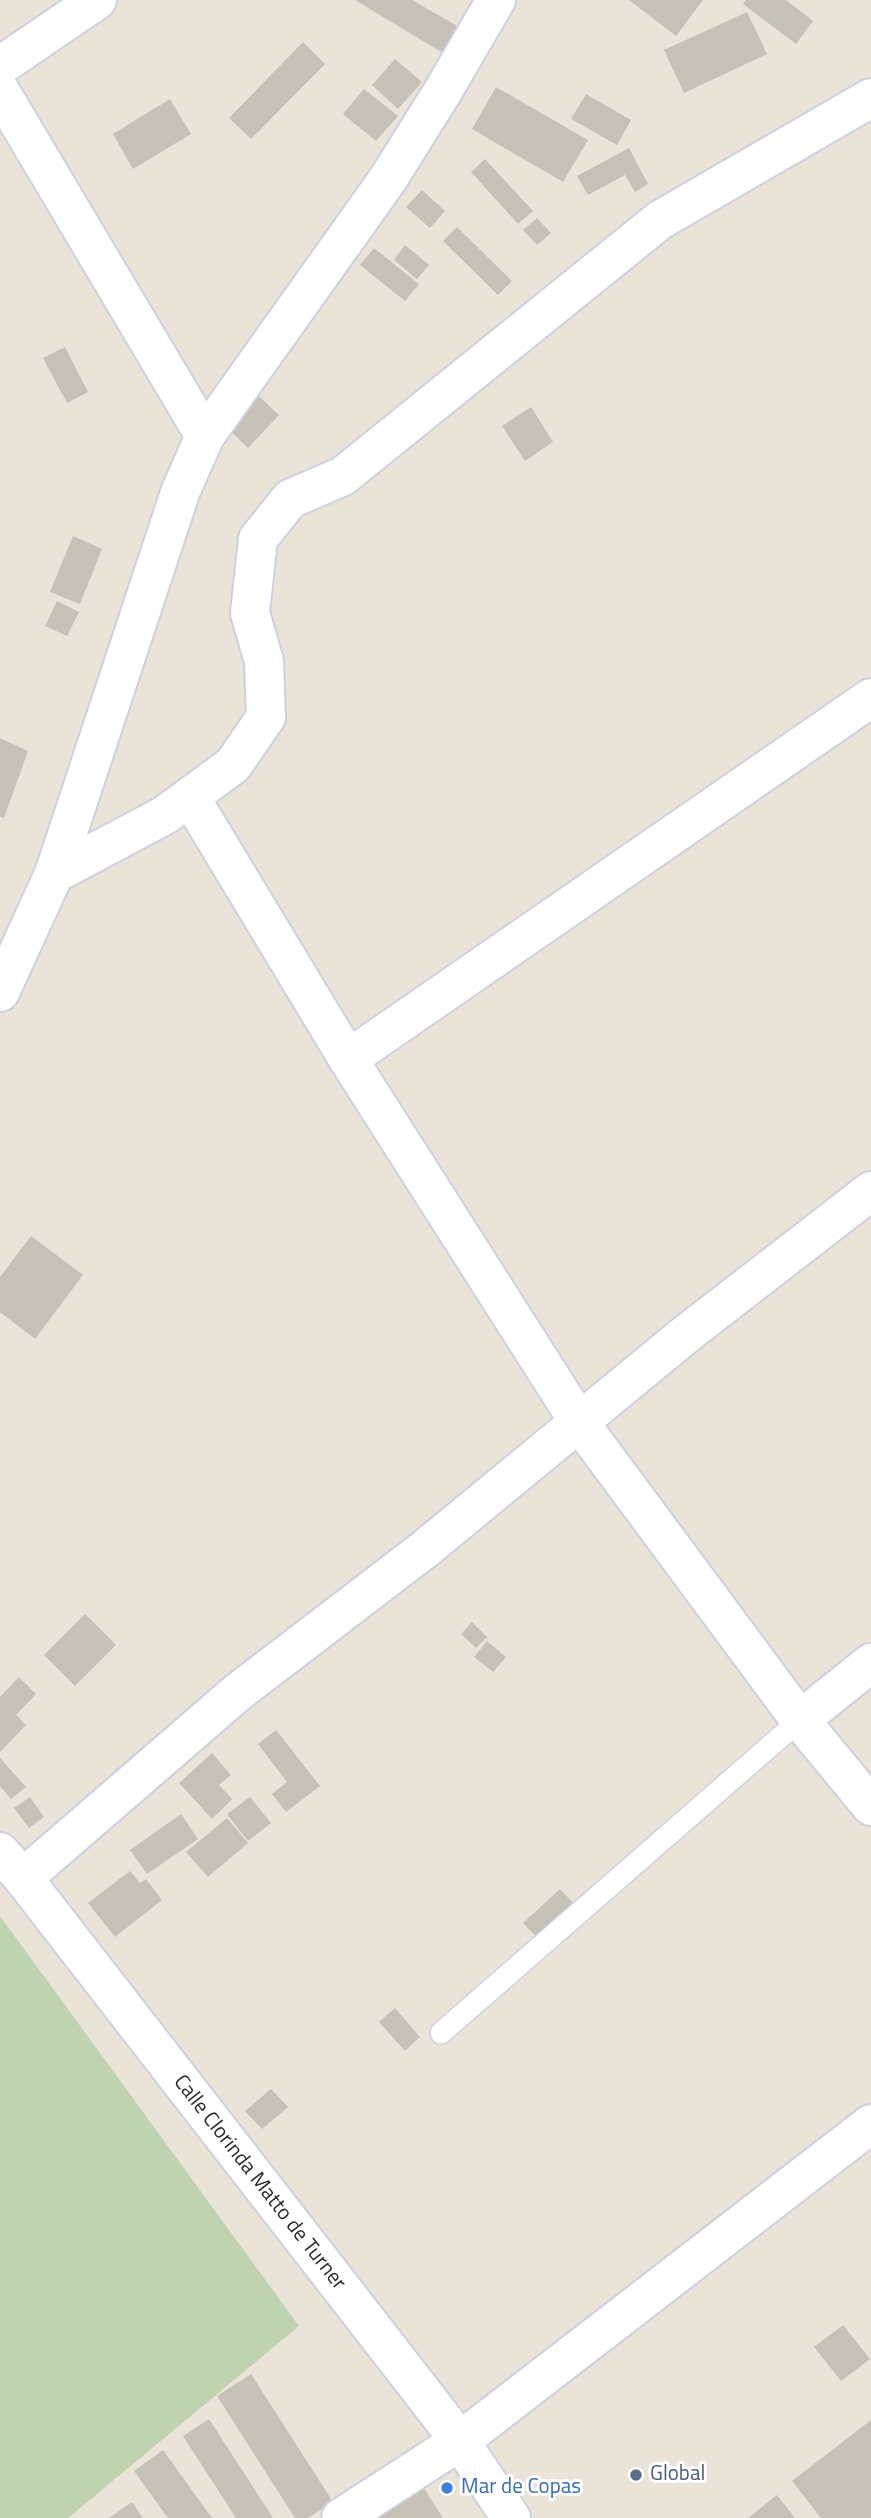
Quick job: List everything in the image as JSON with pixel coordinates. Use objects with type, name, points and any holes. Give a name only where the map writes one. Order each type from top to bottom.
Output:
[{"type":"street","points":[[0,66],[97,0]]},
{"type":"street","points":[[2,985],[54,874],[181,490],[205,436],[388,179],[496,0]]},
{"type":"street","points":[[0,91],[205,436]]},
{"type":"street","points":[[54,874],[165,815],[190,797],[233,765],[266,718],[264,661],[250,614],[258,539],[290,499],[343,476],[660,220],[871,98]]},
{"type":"street","points":[[348,1059],[871,698]]},
{"type":"street","points":[[190,797],[348,1059],[579,1422],[800,1720],[871,1806]]},
{"type":"street","points":[[11,1865],[425,1549],[685,1335],[871,1191]]},
{"type":"street","points":[[800,1720],[871,1663]]},
{"type":"street","name":"Calle Clorinda Matto de Turner","points":[[11,1865],[460,2441],[511,2518]]},
{"type":"street","points":[[341,2518],[460,2441],[871,2124]]},
{"type":"lane","points":[[440,2033],[800,1720]]},
{"type":"green space","points":[[0,1916],[299,2326],[68,2518],[0,2518]]},
{"type":"building","points":[[355,0],[412,0],[459,27],[443,53]]},
{"type":"building","points":[[629,0],[703,0],[676,36]]},
{"type":"building","points":[[746,0],[786,0],[813,21],[796,44],[743,4]]},
{"type":"building","points":[[747,12],[767,54],[684,93],[664,50]]},
{"type":"building","points":[[303,42],[325,64],[251,139],[229,118]]},
{"type":"building","points":[[395,59],[422,82],[398,109],[372,85]]},
{"type":"building","points":[[496,87],[588,140],[563,182],[472,129]]},
{"type":"building","points":[[364,89],[398,116],[376,141],[343,114]]},
{"type":"building","points":[[586,94],[631,120],[617,145],[571,119]]},
{"type":"building","points":[[170,99],[191,134],[133,169],[113,134]]},
{"type":"building","points":[[629,148],[648,184],[635,192],[625,175],[588,195],[577,176]]},
{"type":"building","points":[[485,159],[533,211],[518,224],[471,172]]},
{"type":"building","points":[[422,190],[445,211],[430,228],[406,207]]},
{"type":"building","points":[[537,218],[551,233],[537,245],[523,230]]},
{"type":"building","points":[[457,227],[512,281],[498,295],[443,241]]},
{"type":"building","points":[[405,245],[429,265],[417,279],[394,260]]},
{"type":"building","points":[[374,248],[419,284],[405,301],[360,265]]},
{"type":"building","points":[[65,347],[88,392],[67,403],[43,358]]},
{"type":"building","points":[[253,391],[279,415],[248,448],[222,423]]},
{"type":"building","points":[[531,407],[553,442],[525,461],[502,426]]},
{"type":"building","points":[[73,536],[102,549],[80,604],[50,592]]},
{"type":"building","points":[[57,601],[79,612],[67,636],[45,626]]},
{"type":"building","points":[[0,738],[28,751],[4,818],[0,817]]},
{"type":"building","points":[[31,1236],[83,1275],[35,1339],[0,1312],[0,1277]]},
{"type":"building","points":[[85,1614],[116,1645],[75,1686],[44,1655]]},
{"type":"building","points":[[472,1622],[487,1637],[476,1648],[461,1634]]},
{"type":"building","points":[[487,1641],[506,1657],[493,1672],[474,1657]]},
{"type":"building","points":[[19,1677],[36,1694],[16,1715],[26,1725],[0,1752],[0,1697]]},
{"type":"building","points":[[276,1730],[320,1786],[286,1812],[272,1794],[287,1782],[258,1744]]},
{"type":"building","points":[[212,1753],[231,1775],[219,1785],[232,1799],[212,1819],[179,1783]]},
{"type":"building","points":[[0,1758],[26,1787],[11,1799],[0,1786]]},
{"type":"building","points":[[30,1797],[44,1817],[29,1828],[14,1808]]},
{"type":"building","points":[[250,1797],[271,1823],[248,1841],[227,1814]]},
{"type":"building","points":[[181,1814],[198,1839],[147,1874],[130,1850]]},
{"type":"building","points":[[227,1818],[248,1843],[208,1877],[186,1852]]},
{"type":"building","points":[[130,1871],[140,1883],[146,1879],[162,1900],[115,1937],[88,1903]]},
{"type":"building","points":[[560,1889],[579,1909],[543,1944],[523,1923]]},
{"type":"building","points":[[395,2008],[420,2037],[405,2051],[379,2022]]},
{"type":"building","points":[[271,2089],[288,2107],[262,2129],[245,2111]]},
{"type":"building","points":[[843,2325],[870,2359],[841,2381],[814,2347]]},
{"type":"building","points":[[251,2374],[333,2502],[308,2518],[295,2518],[217,2396]]},
{"type":"building","points":[[209,2419],[273,2518],[236,2518],[183,2436]]},
{"type":"building","points":[[871,2420],[871,2518],[821,2518],[792,2481]]},
{"type":"building","points":[[163,2450],[212,2518],[168,2518],[134,2471]]},
{"type":"building","points":[[418,2479],[443,2518],[355,2518]]},
{"type":"building","points":[[777,2495],[795,2518],[748,2518]]},
{"type":"building","points":[[132,2502],[143,2518],[109,2518]]},
{"type":"place","name":"Global","points":[[636,2475]]},
{"type":"place","name":"Mar de Copas","points":[[447,2488]]}]
